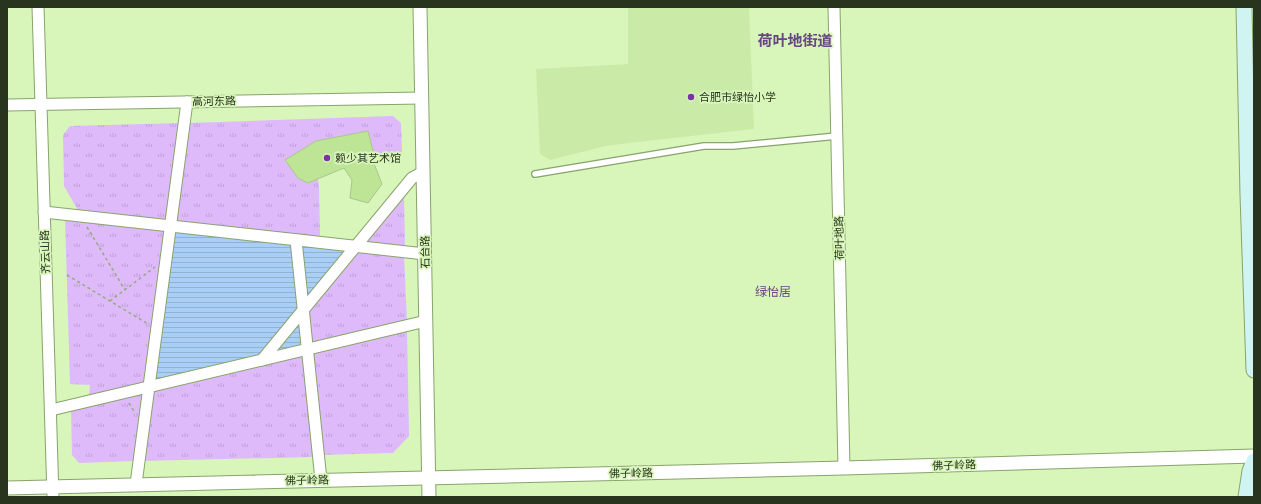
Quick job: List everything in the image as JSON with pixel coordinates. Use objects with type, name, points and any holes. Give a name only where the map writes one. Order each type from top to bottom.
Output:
[{"type":"main road","points":[[1244,7],[1254,370]]},
{"type":"main road","points":[[1246,497],[1250,471],[1254,460]]},
{"type":"street","name":"齐云山路","points":[[38,7],[53,491]]},
{"type":"street","name":"石台路","points":[[420,7],[429,497]]},
{"type":"street","name":"荷叶地路","points":[[834,7],[844,468]]},
{"type":"street","name":"高河东路","points":[[7,105],[422,98]]},
{"type":"street","points":[[136,484],[187,102]]},
{"type":"street","points":[[262,360],[412,178],[423,172]]},
{"type":"street","points":[[44,212],[425,254]]},
{"type":"street","points":[[296,240],[306,349],[321,480]]},
{"type":"street","points":[[51,410],[426,321]]},
{"type":"street","name":"佛子岭路","points":[[7,488],[53,491],[136,484],[844,468],[1254,456]]},
{"type":"lane","points":[[534,174],[704,146],[733,146],[836,136]]},
{"type":"path","points":[[82,216],[93,238],[125,290]]},
{"type":"path","points":[[110,301],[155,267]]},
{"type":"path","points":[[67,275],[153,327]]},
{"type":"path","points":[[128,401],[137,418]]},
{"type":"shaded area","name":"合肥市绿怡小学","points":[[628,7],[749,7],[754,129],[606,146],[550,160],[540,154],[536,69],[628,64]]},
{"type":"green space","points":[[393,116],[401,123],[402,152],[371,156],[373,151],[368,131],[316,141],[285,160],[298,178],[308,183],[318,179],[320,238],[175,222],[188,123]]},
{"type":"green space","points":[[181,123],[166,222],[79,212],[64,186],[63,135],[70,126]]},
{"type":"green space","points":[[404,193],[405,248],[363,243]]},
{"type":"green space","points":[[65,217],[166,229],[145,383],[89,396],[90,385],[70,384]]},
{"type":"green space","points":[[356,249],[404,255],[407,322],[309,345],[306,309]]},
{"type":"green space","points":[[407,328],[409,436],[393,453],[321,455],[310,352]]},
{"type":"green space","points":[[303,353],[314,457],[142,461],[152,389]]},
{"type":"green space","points":[[144,391],[136,461],[79,463],[72,455],[71,408]]},
{"type":"water","points":[[173,230],[292,243],[302,347],[153,383]]},
{"type":"water","points":[[300,243],[353,248],[306,305]]},
{"type":"building","name":"赖少其艺术馆","points":[[368,131],[373,151],[371,156],[382,184],[368,203],[350,198],[352,180],[344,168],[308,183],[298,178],[285,160],[316,141]]},
{"type":"place","name":"合肥市绿怡小学","points":[[691,97]]},
{"type":"place","name":"赖少其艺术馆","points":[[327,158]]},
{"type":"district","name":"荷叶地街道","points":[[795,41]]},
{"type":"district","name":"绿怡居","points":[[773,292]]}]
